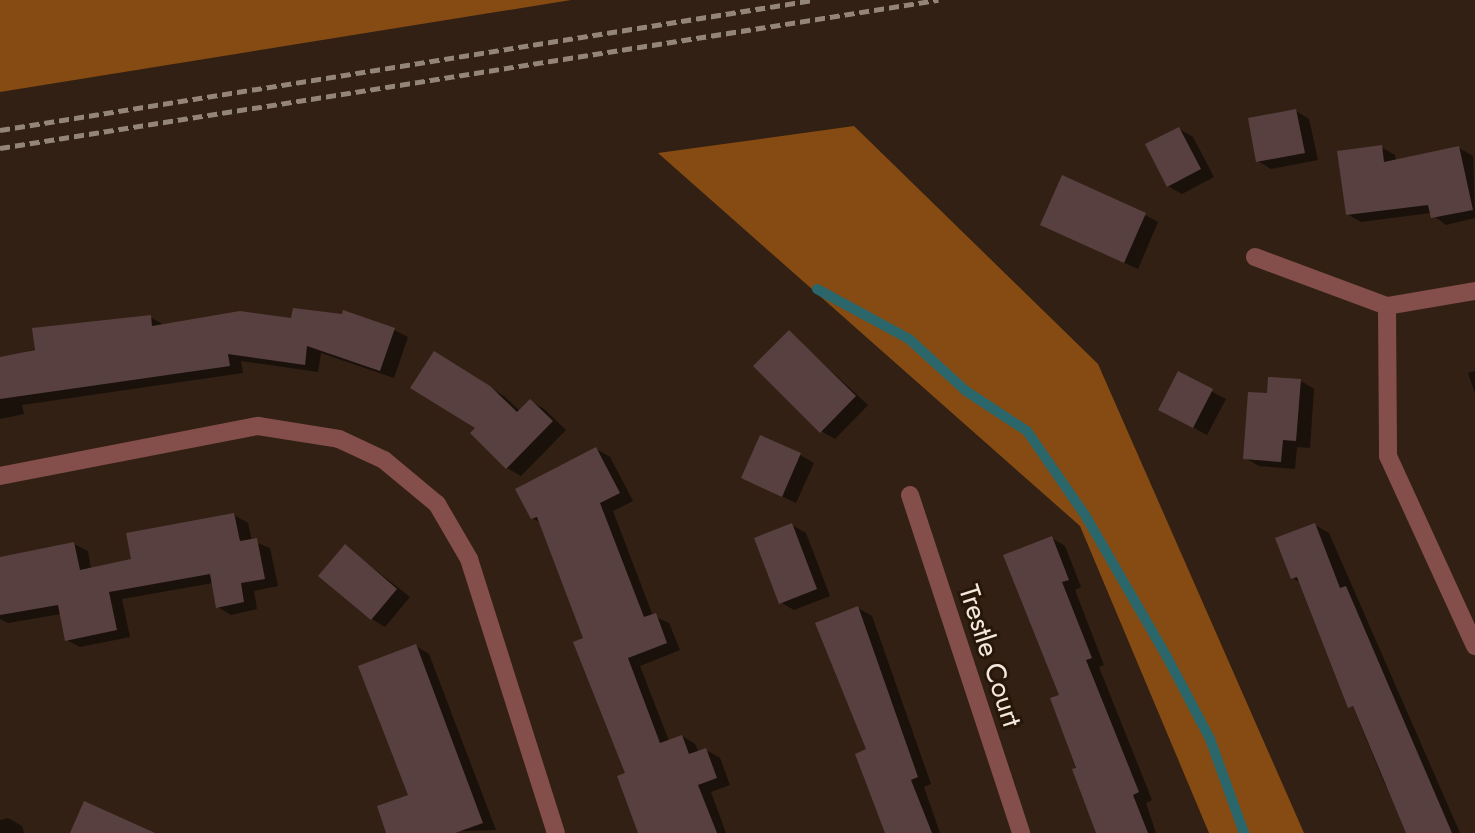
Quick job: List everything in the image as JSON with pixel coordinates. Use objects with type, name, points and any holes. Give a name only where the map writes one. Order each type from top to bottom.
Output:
[{"type":"street","points":[[1255,257],[1387,306],[1475,291]]},
{"type":"street","points":[[1387,306],[1388,456],[1475,646]]},
{"type":"street","points":[[0,477],[258,426],[340,439],[384,460],[437,503],[469,559],[556,833]]},
{"type":"street","name":"Trestle Court","points":[[910,495],[1021,833]]},
{"type":"shaded area","points":[[0,0],[571,0],[0,92]]},
{"type":"shaded area","points":[[854,126],[1098,364],[1304,833],[1209,833],[1080,526],[658,153]]},
{"type":"building","points":[[1296,109],[1305,153],[1256,162],[1248,118]]},
{"type":"building","points":[[1179,127],[1201,169],[1167,187],[1145,144]]},
{"type":"building","points":[[1382,145],[1384,162],[1459,146],[1473,210],[1431,218],[1428,205],[1346,215],[1337,151]]},
{"type":"building","points":[[1062,175],[1146,213],[1124,263],[1040,225]]},
{"type":"building","points":[[293,308],[342,314],[343,310],[395,328],[380,371],[307,346],[305,365],[228,354],[230,366],[0,399],[0,357],[35,350],[32,328],[151,315],[152,326],[240,311],[291,318]]},
{"type":"building","points":[[789,330],[856,396],[820,433],[753,366]]},
{"type":"building","points":[[434,351],[490,386],[517,412],[530,399],[553,421],[506,469],[470,433],[475,428],[410,388]]},
{"type":"building","points":[[1178,371],[1213,389],[1193,428],[1158,410]]},
{"type":"building","points":[[1268,377],[1301,379],[1296,441],[1283,440],[1281,462],[1243,459],[1248,392],[1267,393]]},
{"type":"building","points":[[760,435],[801,453],[782,497],[741,478]]},
{"type":"building","points":[[596,447],[620,493],[600,503],[644,617],[656,613],[667,643],[628,658],[660,743],[682,735],[689,754],[706,748],[717,778],[698,785],[717,833],[638,833],[617,776],[625,773],[573,642],[583,638],[537,517],[531,519],[515,489]]},
{"type":"building","points":[[234,513],[240,541],[257,538],[265,579],[241,583],[244,602],[216,608],[210,574],[109,592],[117,630],[65,641],[58,605],[0,615],[0,557],[74,542],[80,570],[131,559],[126,533]]},
{"type":"building","points":[[792,523],[817,589],[779,604],[754,538]]},
{"type":"building","points":[[1315,523],[1340,588],[1346,586],[1452,833],[1406,833],[1353,706],[1348,708],[1297,577],[1291,579],[1275,538]]},
{"type":"building","points":[[1052,536],[1069,580],[1062,582],[1092,658],[1086,660],[1139,792],[1133,795],[1148,833],[1096,833],[1072,769],[1076,768],[1050,698],[1059,695],[1003,555]]},
{"type":"building","points":[[345,544],[397,589],[371,620],[318,576]]},
{"type":"building","points":[[858,606],[918,777],[911,780],[932,833],[885,833],[855,754],[866,749],[815,623]]},
{"type":"building","points":[[416,644],[483,823],[455,833],[386,833],[377,806],[408,795],[358,666]]},
{"type":"building","points":[[84,801],[155,833],[70,833]]},
{"type":"waterway","points":[[817,289],[909,339],[966,391],[1027,431],[1085,515],[1167,657],[1210,739],[1244,833]]},
{"type":"railway","points":[[0,130],[813,0]]},
{"type":"railway","points":[[0,148],[938,0]]}]
